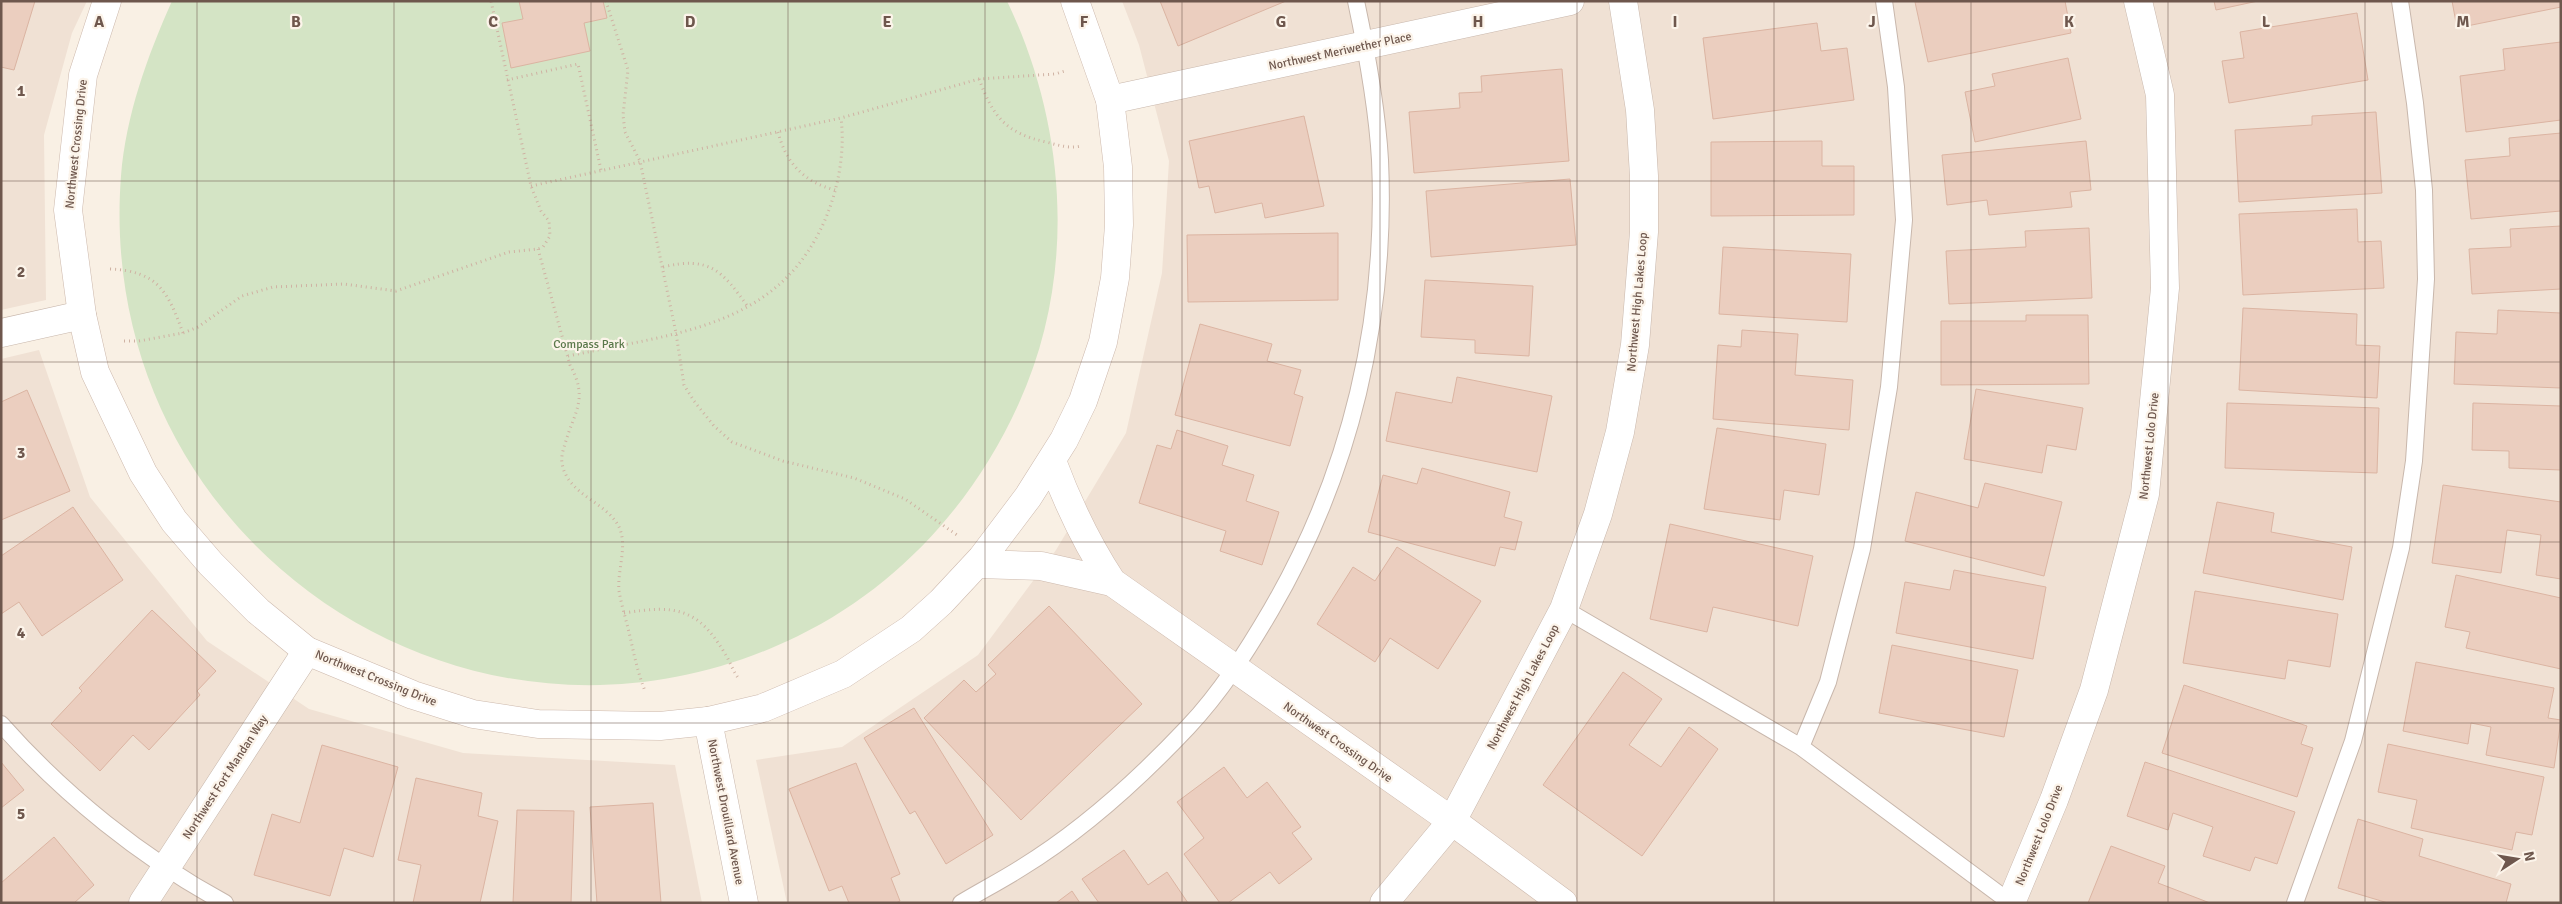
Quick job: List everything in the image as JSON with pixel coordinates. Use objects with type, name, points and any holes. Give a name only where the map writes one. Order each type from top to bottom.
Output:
[{"type":"street","name":"Northwest Crossing Drive","points":[[107,1],[83,75],[68,210],[82,315],[95,372],[143,473],[174,521],[211,564],[258,611],[307,651],[413,696],[474,714],[538,724],[660,726],[708,721],[763,708],[843,674],[910,629],[980,561],[1052,462],[1080,407],[1098,359],[1107,324],[1115,278],[1118,224],[1115,139],[1110,100],[1075,1]]},
{"type":"street","name":"Northwest Meriwether Place","points":[[1110,100],[1570,1]]},
{"type":"street","name":"Northwest High Lakes Loop","points":[[1384,903],[1452,821],[1564,609],[1598,514],[1620,432],[1636,336],[1643,254],[1643,145],[1636,78],[1623,1]]},
{"type":"street","name":"Northwest Lolo Drive","points":[[2011,903],[2054,800],[2094,690],[2146,494],[2165,288],[2160,95],[2138,1]]},
{"type":"street","points":[[1,333],[82,315]]},
{"type":"street","name":"Northwest Crossing Drive","points":[[1052,462],[1075,518],[1112,582]]},
{"type":"street","name":"Northwest Crossing Drive","points":[[980,561],[1041,566],[1112,582],[1452,821],[1563,903]]},
{"type":"street","name":"Northwest Fort Mandan Way","points":[[143,903],[307,651]]},
{"type":"street","name":"Northwest Drouillard Avenue","points":[[708,721],[744,903]]},
{"type":"lane","points":[[961,903],[1023,867],[1086,822],[1138,776],[1189,726],[1234,669],[1290,578],[1316,523],[1348,435],[1369,349],[1379,260],[1381,187],[1377,127],[1365,45],[1356,1]]},
{"type":"lane","points":[[1801,747],[1828,682],[1862,549],[1889,387],[1904,220],[1896,87],[1884,1]]},
{"type":"lane","points":[[2295,903],[2353,741],[2401,548],[2414,461],[2426,279],[2424,190],[2415,103],[2400,1]]},
{"type":"lane","points":[[1564,609],[1801,747],[2011,903]]},
{"type":"lane","points":[[1,724],[86,808],[167,867],[226,903]]},
{"type":"path","points":[[95,372],[118,340],[139,341],[183,333],[198,327],[242,296],[273,287],[344,284],[396,290],[510,252],[543,247],[550,236],[549,221],[541,211],[531,186],[491,1]]},
{"type":"path","points":[[606,1],[628,70],[623,115],[626,132],[640,161],[676,333],[684,386],[714,426],[732,442],[783,461],[854,478],[905,499],[944,524],[980,561]]},
{"type":"path","points":[[531,186],[841,118],[979,79],[1055,74],[1098,62]]},
{"type":"path","points":[[507,80],[578,64],[601,170]]},
{"type":"path","points":[[979,79],[989,106],[1000,120],[1012,130],[1026,137],[1071,148],[1115,139]]},
{"type":"path","points":[[568,356],[676,333],[720,321],[748,307],[779,286],[801,264],[816,241],[836,190],[843,137],[841,118]]},
{"type":"path","points":[[778,132],[786,155],[802,174],[812,183],[836,190]]},
{"type":"path","points":[[538,249],[570,366],[578,380],[581,398],[568,431],[562,463],[568,477],[582,493],[613,515],[620,529],[623,548],[619,570],[620,592],[624,612],[641,681],[660,726]]},
{"type":"path","points":[[663,267],[692,262],[710,267],[728,281],[748,307]]},
{"type":"path","points":[[106,269],[140,273],[155,281],[173,304],[183,333]]},
{"type":"path","points":[[624,612],[654,608],[685,612],[705,624],[726,653],[732,669],[763,708]]},
{"type":"shaded area","points":[[1,1],[87,1],[72,33],[44,135],[46,300],[1,310]]},
{"type":"shaded area","points":[[1122,1],[2561,1],[2561,903],[787,903],[756,760],[842,747],[978,655],[1056,550],[1126,433],[1162,273],[1169,161],[1139,45]]},
{"type":"shaded area","points":[[39,350],[90,497],[207,641],[309,709],[463,753],[675,765],[702,903],[1,903],[1,359]]},
{"type":"green space","name":"Compass Park","points":[[172,1],[1007,1],[1027,49],[1042,99],[1052,149],[1057,201],[1057,253],[1050,304],[1038,354],[1019,403],[1001,440],[980,475],[956,508],[929,539],[900,567],[868,593],[834,616],[798,636],[673,677],[549,684],[432,658],[326,604],[236,525],[169,425],[129,307],[121,176],[124,153],[139,87],[154,43]]},
{"type":"building","points":[[1,1],[35,1],[14,70],[1,67]]},
{"type":"building","points":[[519,1],[603,1],[607,18],[584,23],[590,51],[511,68],[502,23],[523,19]]},
{"type":"building","points":[[1160,1],[1286,1],[1178,46]]},
{"type":"building","points":[[2065,1],[2071,33],[1928,62],[1915,2]]},
{"type":"building","points":[[2214,1],[2258,1],[2216,10]]},
{"type":"building","points":[[2452,1],[2561,1],[2561,7],[2457,28]]},
{"type":"building","points":[[2357,13],[2368,80],[2229,103],[2222,61],[2244,58],[2240,32]]},
{"type":"building","points":[[1817,23],[1821,51],[1847,48],[1854,100],[1713,119],[1703,38]]},
{"type":"building","points":[[2561,42],[2561,120],[2466,132],[2460,76],[2505,70],[2503,49]]},
{"type":"building","points":[[2068,58],[2081,119],[1975,142],[1965,92],[1995,86],[1992,74]]},
{"type":"building","points":[[1562,69],[1569,161],[1414,173],[1409,112],[1460,108],[1459,93],[1482,92],[1481,76]]},
{"type":"building","points":[[2376,112],[2382,193],[2239,202],[2235,130],[2312,125],[2312,116]]},
{"type":"building","points":[[1304,116],[1324,206],[1265,218],[1262,203],[1215,213],[1209,186],[1199,188],[1189,141]]},
{"type":"building","points":[[2561,133],[2561,211],[2471,219],[2465,160],[2510,156],[2509,138]]},
{"type":"building","points":[[1822,141],[1822,166],[1854,166],[1854,215],[1711,216],[1711,142]]},
{"type":"building","points":[[2086,141],[2091,190],[2070,192],[2072,207],[1989,215],[1987,200],[1947,205],[1942,155]]},
{"type":"building","points":[[1570,179],[1576,245],[1431,257],[1426,191]]},
{"type":"building","points":[[2357,209],[2358,242],[2381,241],[2384,288],[2243,295],[2239,214]]},
{"type":"building","points":[[2561,226],[2561,289],[2472,294],[2469,249],[2511,247],[2510,229]]},
{"type":"building","points":[[2089,228],[2092,298],[1949,304],[1946,251],[2026,247],[2025,231]]},
{"type":"building","points":[[1338,233],[1338,300],[1188,302],[1187,235]]},
{"type":"building","points":[[1723,247],[1851,254],[1847,322],[1719,314]]},
{"type":"building","points":[[1425,280],[1533,286],[1529,356],[1475,353],[1475,340],[1421,337]]},
{"type":"building","points":[[2243,308],[2357,314],[2356,345],[2380,346],[2377,398],[2239,390]]},
{"type":"building","points":[[2498,310],[2561,313],[2561,388],[2454,384],[2456,332],[2497,334]]},
{"type":"building","points":[[2026,315],[2088,315],[2089,384],[1941,385],[1941,321],[2026,321]]},
{"type":"building","points":[[1200,324],[1272,344],[1267,361],[1301,370],[1294,394],[1303,397],[1290,446],[1175,415]]},
{"type":"building","points":[[1742,330],[1798,334],[1795,375],[1853,380],[1849,430],[1713,419],[1718,345],[1741,347]]},
{"type":"building","points":[[1457,377],[1552,396],[1537,472],[1386,441],[1396,392],[1452,403]]},
{"type":"building","points":[[1976,389],[2083,408],[2076,450],[2047,445],[2042,473],[1964,459]]},
{"type":"building","points":[[27,390],[70,491],[1,520],[1,402]]},
{"type":"building","points":[[2227,403],[2379,408],[2377,473],[2225,468]]},
{"type":"building","points":[[2473,403],[2561,406],[2561,470],[2509,468],[2509,451],[2472,450]]},
{"type":"building","points":[[1717,428],[1826,444],[1819,495],[1784,490],[1780,520],[1704,509]]},
{"type":"building","points":[[1177,430],[1228,446],[1222,465],[1254,475],[1246,501],[1279,512],[1262,565],[1220,551],[1226,531],[1139,503],[1157,445],[1171,449]]},
{"type":"building","points":[[1422,468],[1510,492],[1504,517],[1522,522],[1515,550],[1500,547],[1495,566],[1368,532],[1383,475],[1417,484]]},
{"type":"building","points":[[1985,483],[2062,502],[2044,576],[1905,541],[1916,492],[1978,508]]},
{"type":"building","points":[[2443,485],[2561,502],[2561,579],[2536,575],[2541,535],[2507,530],[2501,573],[2432,563]]},
{"type":"building","points":[[2217,502],[2274,513],[2271,532],[2352,547],[2343,600],[2203,573]]},
{"type":"building","points":[[73,507],[123,580],[42,636],[19,602],[1,614],[1,556]]},
{"type":"building","points":[[1670,524],[1813,556],[1798,626],[1713,607],[1707,632],[1650,619]]},
{"type":"building","points":[[1397,547],[1481,601],[1438,669],[1390,638],[1375,662],[1317,624],[1353,567],[1375,581]]},
{"type":"building","points":[[1954,570],[2046,587],[2033,659],[1896,633],[1905,582],[1950,590]]},
{"type":"building","points":[[2456,575],[2561,598],[2561,669],[2466,648],[2470,632],[2445,627]]},
{"type":"building","points":[[2195,591],[2338,614],[2330,667],[2288,660],[2285,679],[2183,663]]},
{"type":"building","points":[[1049,606],[1142,704],[1021,820],[924,718],[964,680],[976,692],[996,674],[988,665]]},
{"type":"building","points":[[152,610],[216,671],[197,691],[200,695],[149,750],[133,735],[100,771],[51,724],[82,691],[79,688]]},
{"type":"building","points":[[1892,645],[2018,670],[2004,737],[1879,713]]},
{"type":"building","points":[[2416,662],[2554,688],[2548,718],[2561,720],[2554,768],[2486,755],[2491,727],[2471,723],[2468,744],[2403,731]]},
{"type":"building","points":[[1623,672],[1662,699],[1629,745],[1661,767],[1689,727],[1718,749],[1642,856],[1543,785]]},
{"type":"building","points":[[2184,685],[2307,726],[2301,744],[2313,748],[2297,797],[2162,753]]},
{"type":"building","points":[[914,708],[993,835],[946,864],[915,811],[910,814],[864,738]]},
{"type":"building","points":[[2388,744],[2544,777],[2532,835],[2516,832],[2512,850],[2411,828],[2417,800],[2378,792]]},
{"type":"building","points":[[322,745],[398,767],[373,857],[344,848],[330,896],[254,875],[272,814],[300,823]]},
{"type":"building","points":[[1,762],[24,790],[1,808]]},
{"type":"building","points":[[2145,762],[2295,812],[2277,864],[2255,857],[2250,871],[2203,856],[2213,827],[2173,813],[2168,830],[2127,816]]},
{"type":"building","points":[[856,763],[900,874],[891,878],[900,901],[896,903],[849,903],[842,886],[829,891],[789,789]]},
{"type":"building","points":[[1224,767],[1247,798],[1267,782],[1301,827],[1292,833],[1312,859],[1279,884],[1270,872],[1228,903],[1220,903],[1184,854],[1204,838],[1177,802]]},
{"type":"building","points":[[416,778],[482,793],[478,816],[498,821],[480,903],[413,903],[421,865],[398,860]]},
{"type":"building","points":[[653,803],[661,903],[597,903],[590,807]]},
{"type":"building","points":[[517,810],[574,811],[571,903],[513,903]]},
{"type":"building","points":[[2358,819],[2423,839],[2419,856],[2511,884],[2506,903],[2388,903],[2338,888]]},
{"type":"building","points":[[54,837],[94,885],[74,903],[1,903],[1,883]]},
{"type":"building","points":[[2111,846],[2165,866],[2158,883],[2210,903],[2088,903]]},
{"type":"building","points":[[1124,850],[1148,885],[1167,872],[1188,903],[1099,903],[1082,879]]},
{"type":"building","points":[[1072,891],[1080,903],[1056,903]]}]
